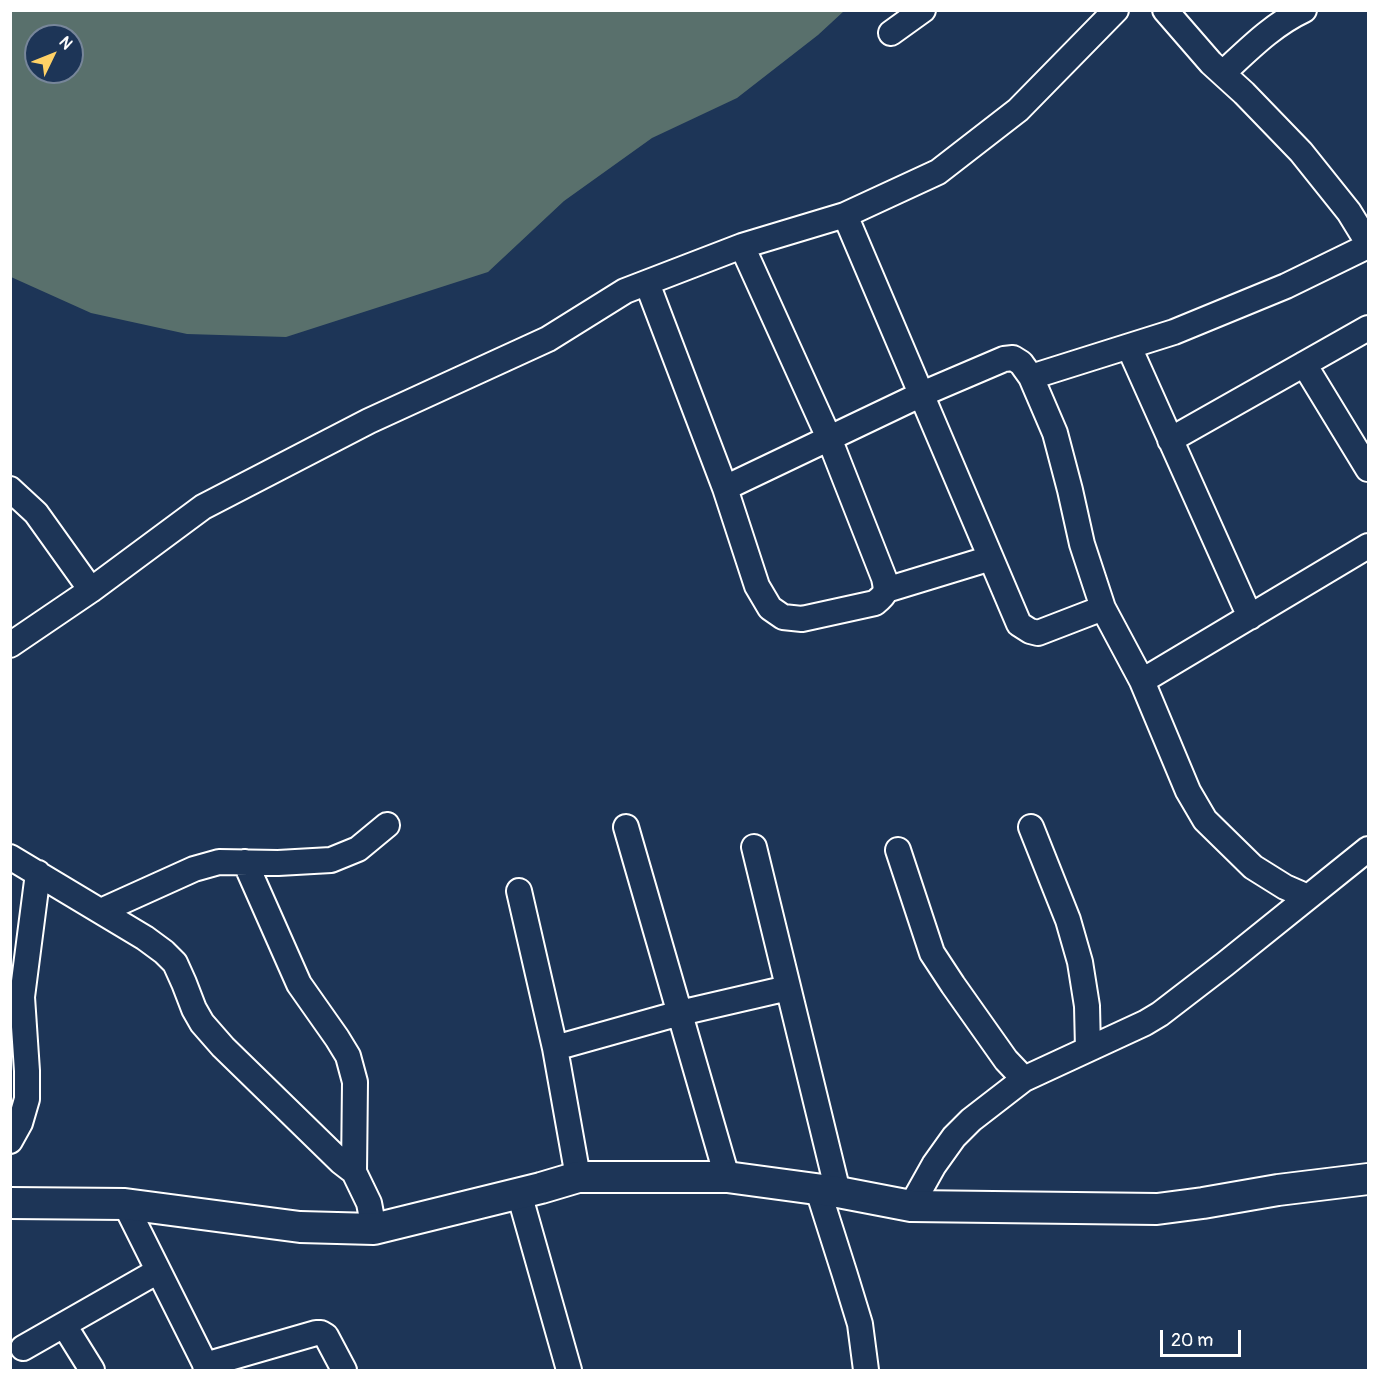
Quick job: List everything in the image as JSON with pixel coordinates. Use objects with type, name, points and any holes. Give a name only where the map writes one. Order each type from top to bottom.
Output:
[{"type":"street","points":[[891,33],[923,10]]},
{"type":"street","points":[[10,645],[91,590],[203,507],[369,421],[548,339],[625,291],[742,246],[845,215],[938,172],[1018,110],[1116,10]]},
{"type":"street","points":[[1031,377],[1174,332],[1286,286],[1368,244],[1349,212],[1301,152],[1244,93],[1211,63],[1165,10]]},
{"type":"street","points":[[1223,73],[1268,32],[1304,10]]},
{"type":"street","points":[[845,215],[1019,624],[1038,633],[1103,608]]},
{"type":"street","points":[[647,283],[725,488],[757,586],[770,608],[783,617],[802,619],[875,603],[886,590],[884,578],[829,438],[742,246]]},
{"type":"street","points":[[1170,440],[1368,328]]},
{"type":"street","points":[[1129,347],[1250,617]]},
{"type":"street","points":[[725,488],[922,394],[1004,359],[1013,358],[1021,363],[1031,377],[1054,433],[1082,544],[1103,608],[1142,681],[1188,791],[1205,820],[1253,867],[1308,897]]},
{"type":"street","points":[[1304,364],[1368,469]]},
{"type":"street","points":[[10,489],[36,513],[91,590]]},
{"type":"street","points":[[1142,681],[1368,546]]},
{"type":"street","points":[[886,590],[991,558]]},
{"type":"street","points":[[101,911],[194,869],[219,862],[278,863],[331,860],[358,849],[387,825]]},
{"type":"street","points":[[626,827],[727,1177]]},
{"type":"street","points":[[1031,827],[1068,920],[1080,962],[1088,1006],[1088,1049]]},
{"type":"street","points":[[754,847],[788,988],[845,1275],[860,1324],[866,1371]]},
{"type":"street","points":[[911,1206],[934,1165],[954,1137],[971,1120],[1024,1079],[1160,1014],[1368,849]]},
{"type":"street","points":[[898,850],[932,953],[1006,1060],[1024,1079]]},
{"type":"street","points":[[10,857],[165,952],[175,963],[202,1023],[223,1047],[354,1172]]},
{"type":"street","points":[[245,862],[299,984],[348,1056],[355,1082],[354,1172],[369,1203],[374,1229]]},
{"type":"street","points":[[10,1142],[20,1123],[27,1099],[27,1071],[16,992],[38,873]]},
{"type":"street","points":[[519,891],[555,1048],[578,1177]]},
{"type":"street","points":[[555,1048],[680,1013],[788,988]]},
{"type":"street","points":[[10,1203],[125,1204],[300,1227],[374,1229],[578,1177],[727,1177],[828,1191],[911,1206],[1157,1209],[1368,1179]]},
{"type":"street","points":[[519,1193],[569,1371]]},
{"type":"street","points":[[125,1204],[207,1368],[321,1333],[326,1336],[344,1371]]},
{"type":"street","points":[[23,1348],[158,1271]]},
{"type":"street","points":[[64,1325],[92,1371]]},
{"type":"green space","points":[[11,10],[844,10],[818,35],[737,98],[652,138],[564,201],[488,272],[286,337],[187,334],[91,313],[11,277]]}]
